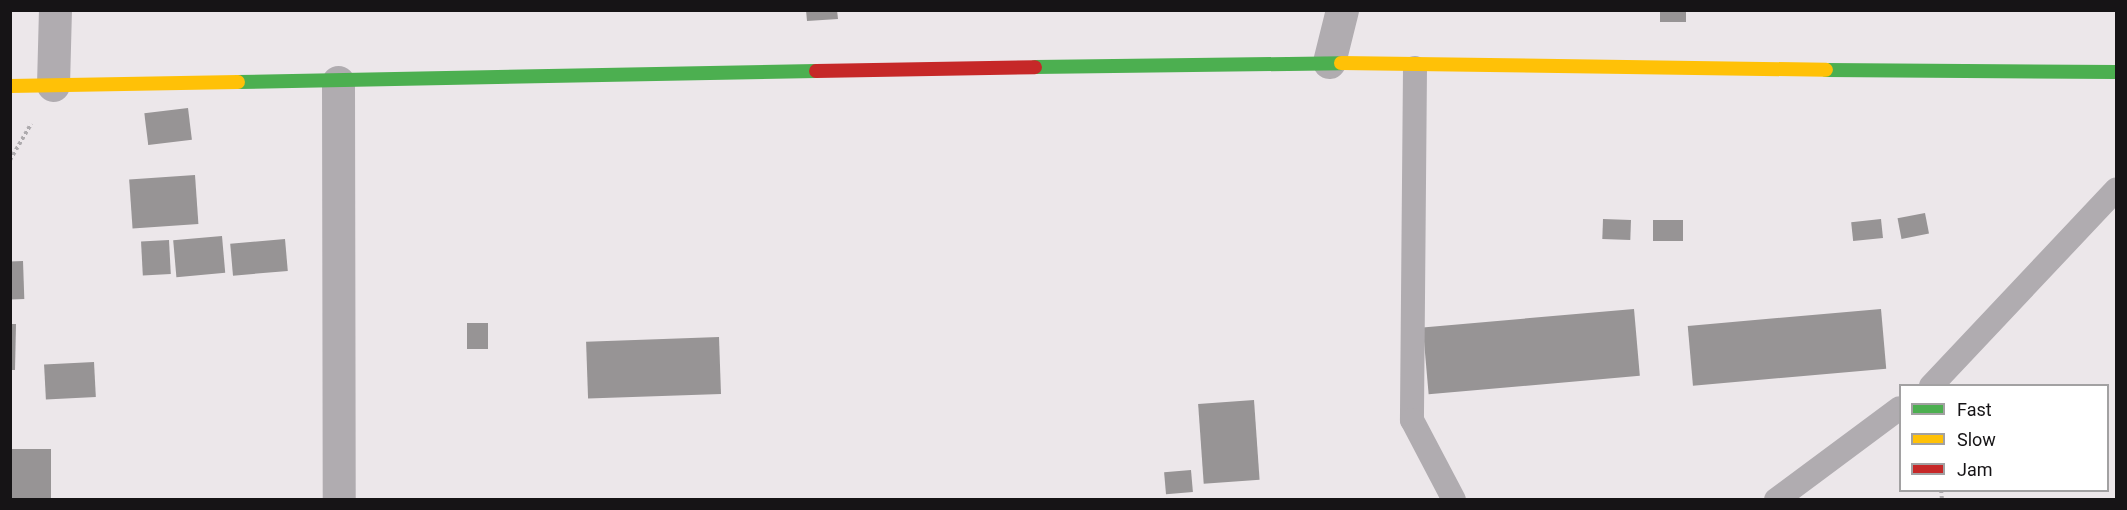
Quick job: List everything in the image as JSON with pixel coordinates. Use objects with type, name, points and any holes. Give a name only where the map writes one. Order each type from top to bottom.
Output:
[{"type":"street","points":[[53,85],[55,10]]},
{"type":"street","points":[[1329,62],[1342,10]]},
{"type":"street","points":[[10,86],[339,82],[1329,62],[1415,68],[2116,72]]},
{"type":"street","points":[[339,82],[339,500]]},
{"type":"lane","points":[[1415,68],[1412,420],[1454,500]]},
{"type":"lane","points":[[1933,384],[2116,190]]},
{"type":"lane","points":[[1776,500],[1899,409]]},
{"type":"building","points":[[806,10],[837,10],[838,19],[807,21]]},
{"type":"building","points":[[1660,10],[1686,10],[1686,22],[1660,22]]},
{"type":"building","points":[[188,108],[192,140],[148,145],[144,113]]},
{"type":"building","points":[[195,175],[198,224],[133,228],[129,180]]},
{"type":"building","points":[[1925,213],[1929,234],[1902,239],[1898,218]]},
{"type":"building","points":[[1603,219],[1631,220],[1630,240],[1602,239]]},
{"type":"building","points":[[1881,219],[1883,238],[1853,241],[1851,222]]},
{"type":"building","points":[[1653,220],[1683,220],[1683,241],[1653,241]]},
{"type":"building","points":[[222,236],[225,273],[176,277],[173,240]]},
{"type":"building","points":[[285,239],[288,271],[233,276],[230,244]]},
{"type":"building","points":[[169,240],[171,274],[143,275],[141,241]]},
{"type":"building","points":[[10,261],[23,261],[24,299],[11,299]]},
{"type":"building","points":[[1634,309],[1640,376],[1429,394],[1423,327]]},
{"type":"building","points":[[1881,309],[1886,369],[1693,386],[1688,326]]},
{"type":"building","points":[[467,323],[488,323],[488,349],[467,349]]},
{"type":"building","points":[[10,324],[16,324],[15,370],[10,370]]},
{"type":"building","points":[[719,337],[721,394],[588,399],[586,342]]},
{"type":"building","points":[[94,362],[96,397],[46,400],[44,365]]},
{"type":"building","points":[[1254,400],[1260,480],[1204,484],[1198,404]]},
{"type":"building","points":[[10,449],[51,449],[51,499],[10,499]]},
{"type":"building","points":[[1191,470],[1193,492],[1166,494],[1164,472]]},
{"type":"traffic: fast","points":[[1035,67],[1341,63]]},
{"type":"traffic: fast","points":[[1826,70],[2116,72]]},
{"type":"traffic: fast","points":[[238,82],[816,71]]},
{"type":"traffic: slow","points":[[1341,63],[1826,70]]},
{"type":"traffic: slow","points":[[10,86],[238,82]]},
{"type":"traffic: jam","points":[[816,71],[1035,67]]}]
